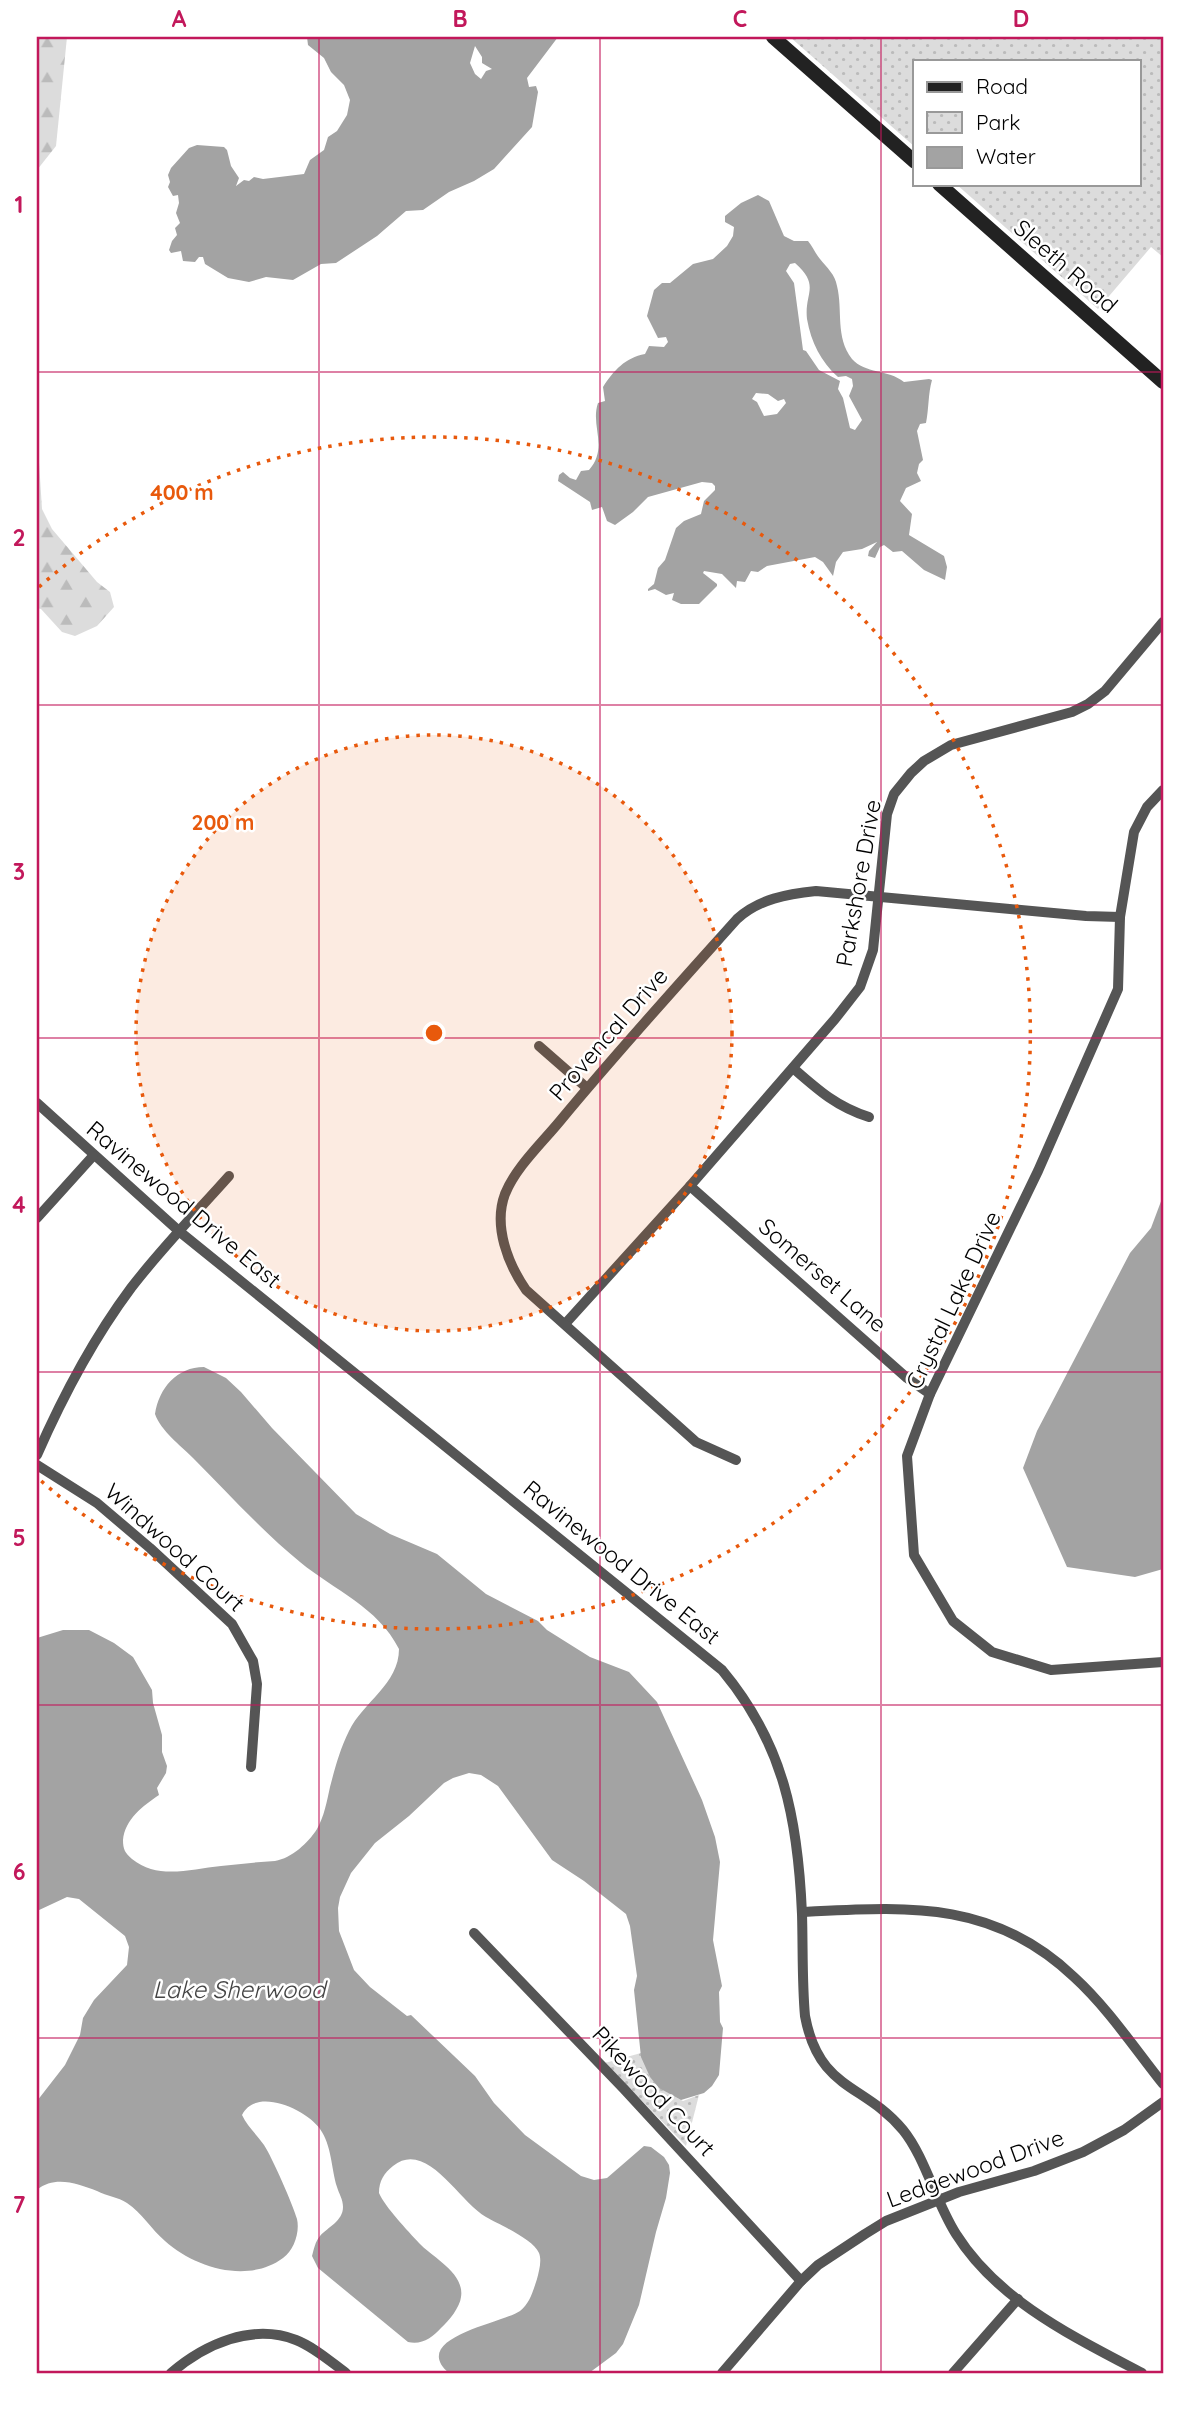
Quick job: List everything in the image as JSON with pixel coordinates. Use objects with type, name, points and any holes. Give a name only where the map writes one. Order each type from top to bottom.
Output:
[{"type":"street","points":[[773,37],[913,160]]},
{"type":"street","name":"Sleeth Road","points":[[941,186],[1163,382]]},
{"type":"street","name":"Parkshore Drive","points":[[565,1324],[690,1186],[860,987],[873,950],[887,814],[894,794],[911,774],[924,761],[951,745],[1073,712],[1088,704],[1105,691],[1163,622]]},
{"type":"street","name":"Crystal Lake Drive","points":[[1163,790],[1147,807],[1134,832],[1121,917],[1118,989],[1103,1028],[975,1304],[930,1394],[907,1456],[914,1555],[953,1620],[992,1652],[1051,1670],[1163,1661]]},
{"type":"street","name":"Provencal Drive","points":[[736,1460],[696,1442],[526,1290],[512,1269],[502,1235],[500,1213],[505,1194],[517,1173],[587,1088],[747,910],[784,895],[805,892],[1121,917]]},
{"type":"street","points":[[539,1046],[587,1088]]},
{"type":"street","points":[[793,1068],[832,1101],[848,1111],[869,1117]]},
{"type":"street","name":"Ravinewood Drive East","points":[[37,1103],[180,1232],[722,1670],[757,1718],[781,1772],[798,1856],[805,2010],[815,2048],[827,2069],[839,2081],[883,2111],[906,2134],[937,2200],[962,2244],[996,2281],[1046,2320],[1142,2373]]},
{"type":"street","points":[[37,1218],[93,1156]]},
{"type":"street","points":[[37,1455],[59,1408],[100,1335],[131,1289],[229,1176]]},
{"type":"street","name":"Somerset Lane","points":[[690,1186],[907,1378],[930,1394]]},
{"type":"street","name":"Windwood Court","points":[[37,1465],[97,1503],[150,1548],[232,1625],[253,1661],[257,1684],[251,1767]]},
{"type":"street","points":[[802,1912],[898,1908],[933,1910],[962,1915],[1008,1931],[1041,1951],[1075,1978],[1163,2084]]},
{"type":"street","name":"Pikewood Court","points":[[474,1933],[624,2089],[801,2281]]},
{"type":"street","name":"Ledgewood Drive","points":[[722,2373],[818,2265],[886,2221],[959,2192],[1034,2171],[1083,2152],[1124,2130],[1163,2102]]},
{"type":"street","points":[[953,2373],[1018,2299]]},
{"type":"street","points":[[171,2373],[213,2344],[257,2333],[298,2340],[346,2373]]},
{"type":"green space","points":[[37,37],[67,37],[56,146],[37,170]]},
{"type":"green space","points":[[790,37],[1163,37],[1163,257],[1151,247],[1098,309],[958,186],[1140,186],[1140,60],[913,60],[913,145]]},
{"type":"green space","points":[[37,431],[42,509],[52,529],[97,582],[110,592],[114,607],[97,626],[75,636],[62,632],[37,608]]},
{"type":"green space","points":[[641,2053],[656,2083],[667,2092],[683,2101],[699,2095],[686,2146],[605,2063]]},
{"type":"water","points":[[307,37],[558,37],[527,78],[529,87],[536,86],[538,92],[532,127],[494,169],[474,181],[449,192],[423,210],[406,211],[377,236],[336,263],[321,264],[293,280],[266,277],[249,282],[228,278],[205,264],[203,257],[199,257],[195,262],[183,261],[181,251],[171,253],[169,250],[177,235],[175,228],[180,223],[176,213],[178,195],[173,196],[168,187],[168,175],[189,148],[197,145],[224,147],[239,178],[236,186],[254,177],[263,179],[304,174],[310,160],[324,150],[328,137],[337,131],[347,115],[350,100],[344,85],[331,72],[324,58],[308,45]],"holes":[[[475,46],[482,57],[482,63],[492,69],[486,71],[481,79],[475,74],[470,63]]]},
{"type":"water","points":[[758,195],[769,201],[784,236],[794,241],[808,241],[830,271],[839,295],[843,342],[857,364],[904,382],[932,380],[926,423],[920,424],[917,431],[923,460],[917,473],[921,481],[906,488],[900,501],[912,514],[909,535],[944,556],[947,567],[945,580],[924,570],[902,551],[893,552],[884,545],[880,547],[875,558],[868,556],[877,542],[862,549],[843,552],[836,562],[833,576],[823,562],[815,557],[767,566],[758,572],[751,571],[745,582],[737,581],[736,588],[722,574],[704,571],[717,586],[699,604],[681,604],[672,600],[674,593],[666,595],[655,589],[648,589],[654,584],[658,568],[665,560],[676,528],[684,521],[701,514],[704,501],[715,490],[712,483],[702,482],[648,497],[615,525],[607,521],[602,507],[592,510],[590,502],[558,481],[563,472],[576,480],[581,471],[589,470],[595,461],[599,445],[596,412],[598,403],[605,401],[603,387],[611,375],[626,362],[645,354],[649,346],[664,347],[668,342],[666,337],[658,338],[647,316],[654,290],[662,283],[670,283],[693,264],[713,259],[727,246],[733,236],[734,227],[725,222],[725,216],[741,203]],"holes":[[[795,263],[803,271],[809,284],[807,319],[818,351],[838,377],[846,376],[852,379],[853,386],[849,396],[862,420],[855,430],[850,428],[843,398],[838,389],[840,381],[819,370],[803,350],[794,283],[786,271],[790,264]],[[756,393],[768,394],[778,401],[784,399],[786,403],[777,414],[764,416],[757,402],[752,399]]]},
{"type":"water","points":[[1163,1196],[1163,1569],[1135,1577],[1067,1567],[1023,1468],[1037,1431],[1130,1253],[1151,1228]]},
{"type":"water","name":"Lake Sherwood","points":[[204,1367],[226,1378],[241,1392],[272,1428],[356,1514],[390,1534],[437,1554],[486,1594],[538,1621],[547,1630],[590,1657],[629,1672],[657,1702],[702,1800],[715,1837],[720,1862],[713,1940],[722,1986],[719,1992],[720,2022],[723,2028],[719,2075],[704,2093],[681,2100],[659,2088],[650,2077],[641,2057],[634,1990],[637,1976],[626,1914],[552,1860],[498,1786],[481,1775],[469,1773],[444,1783],[375,1843],[351,1873],[340,1897],[339,1931],[354,1970],[370,1987],[407,2016],[411,2015],[475,2076],[494,2103],[525,2135],[581,2176],[594,2180],[607,2178],[644,2146],[651,2147],[664,2157],[669,2165],[666,2198],[639,2305],[623,2344],[616,2353],[589,2373],[449,2373],[440,2361],[440,2350],[463,2333],[520,2311],[531,2296],[540,2266],[540,2256],[530,2243],[486,2217],[442,2176],[418,2160],[406,2160],[387,2171],[379,2193],[409,2232],[458,2280],[461,2288],[460,2301],[447,2322],[426,2340],[408,2342],[318,2268],[312,2256],[315,2246],[320,2236],[341,2216],[342,2201],[327,2143],[320,2129],[304,2115],[281,2104],[258,2102],[249,2106],[242,2115],[268,2151],[298,2224],[293,2246],[283,2258],[269,2266],[238,2271],[206,2265],[177,2251],[142,2216],[120,2199],[67,2182],[51,2183],[37,2190],[37,2101],[65,2065],[80,2035],[83,2018],[94,2000],[127,1965],[129,1947],[125,1936],[79,1899],[67,1897],[37,1911],[37,1638],[63,1630],[89,1630],[133,1657],[152,1690],[162,1735],[166,1773],[157,1788],[159,1795],[131,1819],[124,1832],[123,1843],[125,1851],[132,1859],[163,1871],[275,1861],[287,1857],[304,1844],[322,1819],[338,1759],[349,1731],[387,1683],[397,1661],[399,1649],[390,1634],[367,1610],[286,1550],[162,1426],[155,1414],[165,1388],[178,1375]]}]
